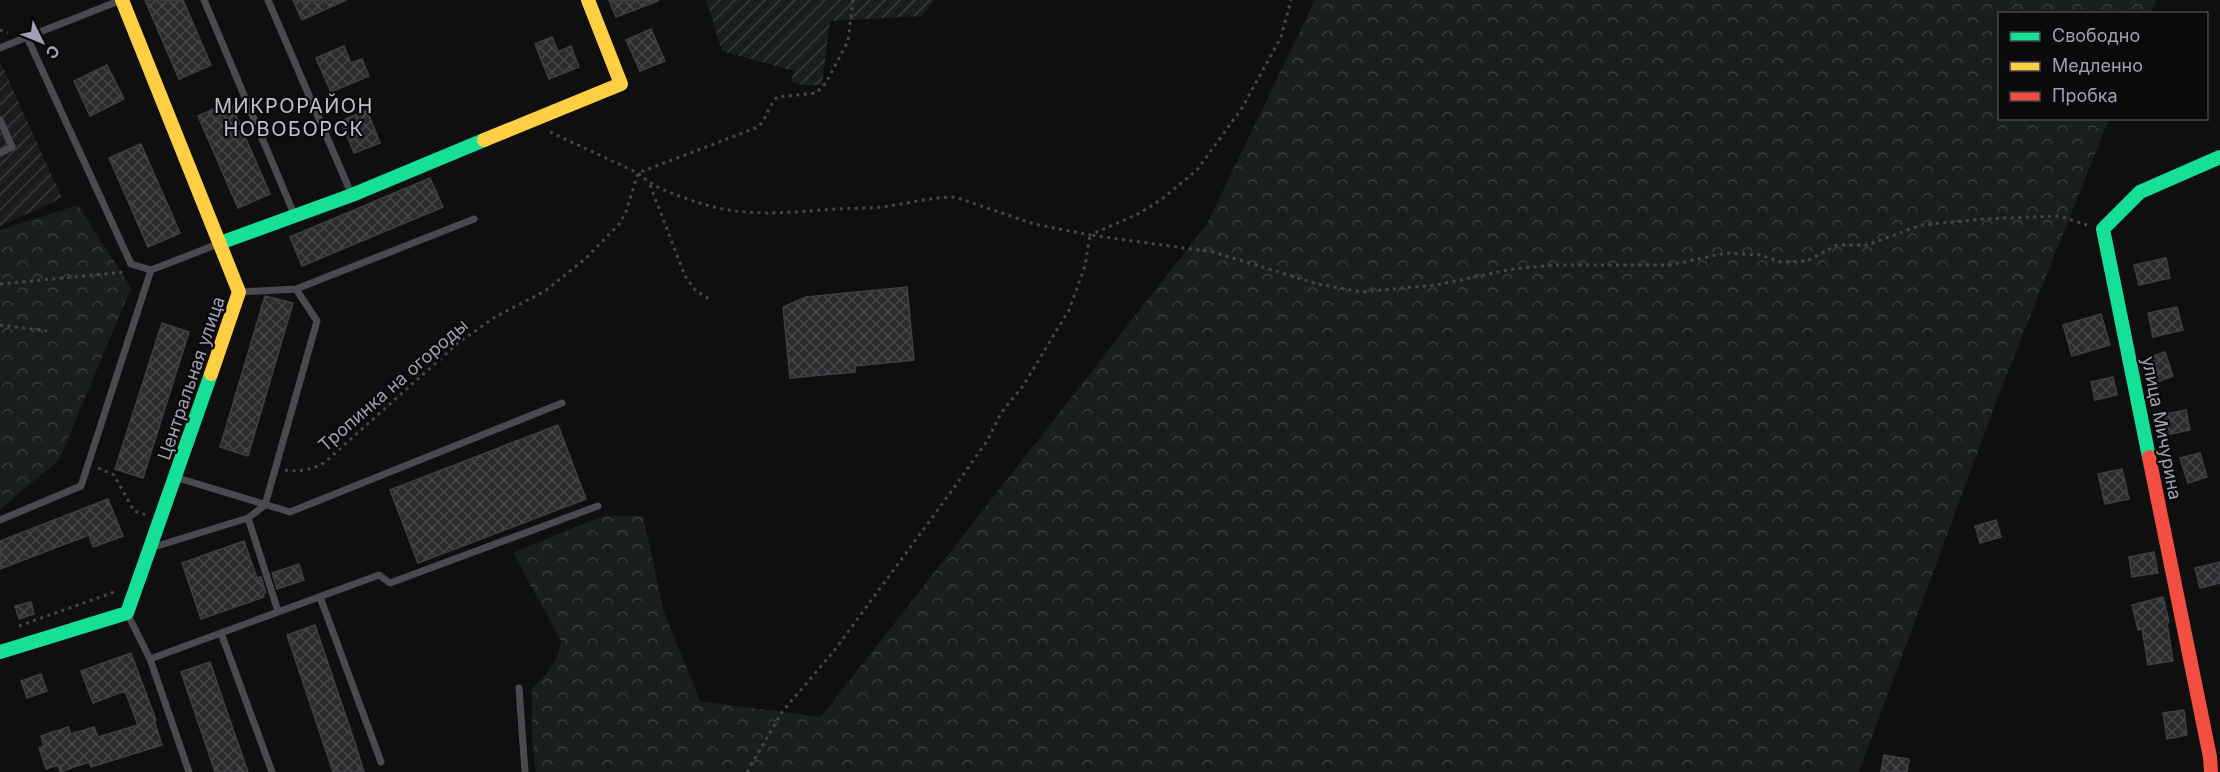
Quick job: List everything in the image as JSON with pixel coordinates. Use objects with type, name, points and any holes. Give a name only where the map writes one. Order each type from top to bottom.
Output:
[{"type":"street","name":"Центральная улица","points":[[122,0],[239,292],[127,613]]},
{"type":"street","points":[[220,243],[352,195],[621,84],[588,0]]},
{"type":"street","points":[[2103,229],[2140,192],[2220,157]]},
{"type":"street","name":"улица Мичурина","points":[[2103,229],[2210,757],[2211,772]]},
{"type":"street","points":[[0,652],[127,613]]},
{"type":"lane","points":[[0,48],[122,0]]},
{"type":"lane","points":[[204,0],[295,216]]},
{"type":"lane","points":[[268,0],[352,195]]},
{"type":"lane","points":[[27,38],[131,264],[151,270],[220,243]]},
{"type":"lane","points":[[0,120],[12,147],[0,153]]},
{"type":"lane","points":[[239,292],[296,289],[474,219]]},
{"type":"lane","points":[[0,520],[81,486],[151,270]]},
{"type":"lane","points":[[151,548],[248,518],[265,505],[317,321],[296,289]]},
{"type":"lane","points":[[176,477],[290,512],[562,403]]},
{"type":"lane","points":[[150,659],[379,574],[390,583],[598,506]]},
{"type":"lane","points":[[248,518],[278,611]]},
{"type":"lane","points":[[320,597],[381,762]]},
{"type":"lane","points":[[127,613],[150,659],[189,772]]},
{"type":"lane","points":[[222,633],[272,772]]},
{"type":"lane","points":[[519,688],[525,772]]},
{"type":"path","points":[[638,172],[758,128],[766,119],[772,102],[777,97],[816,93],[826,83],[848,42],[853,0]]},
{"type":"path","points":[[1090,235],[1140,213],[1162,200],[1197,170],[1242,108],[1281,37],[1291,0]]},
{"type":"path","points":[[529,123],[638,172],[649,183],[695,202],[731,212],[764,214],[873,208],[941,197],[955,197],[1034,224],[1090,235],[1213,252],[1318,284],[1362,292],[1436,285],[1513,269],[1554,265],[1670,265],[1726,253],[1760,255],[1781,262],[1807,261],[1837,245],[1867,245],[1921,225],[1984,219],[2059,216],[2103,229]]},
{"type":"path","name":"Тропинка на огороды","points":[[275,469],[307,470],[325,462],[457,344],[495,317],[559,282],[619,224],[626,212],[638,172]]},
{"type":"path","points":[[649,183],[685,276],[695,290],[709,299]]},
{"type":"path","points":[[747,772],[782,712],[834,651],[955,487],[987,441],[1001,413],[1023,386],[1069,310],[1085,266],[1090,235]]},
{"type":"path","points":[[0,284],[151,270]]},
{"type":"path","points":[[0,325],[47,332]]},
{"type":"path","points":[[89,463],[114,475],[134,511],[150,516]]},
{"type":"path","points":[[11,629],[121,590]]},
{"type":"shaded area","points":[[0,61],[62,198],[0,226]]},
{"type":"green space","points":[[706,0],[934,0],[922,16],[830,21],[822,85],[803,85],[791,82],[794,71],[722,51]]},
{"type":"green space","points":[[1315,0],[2156,0],[2151,12],[1998,12],[1998,120],[2109,120],[2001,389],[1859,772],[536,772],[532,738],[532,688],[551,667],[558,655],[561,641],[513,553],[603,516],[643,516],[664,612],[700,701],[821,717],[1207,224]]},
{"type":"green space","points":[[78,205],[131,288],[59,460],[0,509],[0,230]]},
{"type":"building","points":[[145,0],[183,0],[211,65],[179,79]]},
{"type":"building","points":[[293,0],[346,0],[302,20]]},
{"type":"building","points":[[609,0],[658,0],[658,1],[616,17]]},
{"type":"building","points":[[651,29],[665,61],[640,71],[626,40]]},
{"type":"building","points":[[552,37],[558,52],[571,46],[579,67],[549,79],[535,44]]},
{"type":"building","points":[[344,46],[351,63],[362,59],[369,76],[331,92],[316,58]]},
{"type":"building","points":[[107,65],[124,99],[90,116],[74,81]]},
{"type":"building","points":[[230,102],[270,194],[238,208],[198,116]]},
{"type":"building","points":[[367,110],[380,143],[354,153],[341,121]]},
{"type":"building","points":[[141,144],[180,233],[148,247],[109,158]]},
{"type":"building","points":[[430,178],[443,207],[302,266],[290,237]]},
{"type":"building","points":[[2166,258],[2170,278],[2139,285],[2134,265]]},
{"type":"building","points":[[907,287],[914,360],[855,366],[855,372],[790,378],[783,307],[806,297]]},
{"type":"building","points":[[265,296],[293,303],[248,456],[220,447]]},
{"type":"building","points":[[2177,307],[2183,330],[2153,337],[2148,313]]},
{"type":"building","points":[[2101,314],[2110,345],[2072,356],[2063,325]]},
{"type":"building","points":[[162,323],[189,332],[143,478],[115,469]]},
{"type":"building","points":[[2165,352],[2173,376],[2154,383],[2145,359]]},
{"type":"building","points":[[2113,377],[2117,395],[2095,400],[2091,382]]},
{"type":"building","points":[[2186,410],[2190,430],[2165,435],[2161,415]]},
{"type":"building","points":[[558,425],[586,499],[418,563],[390,490]]},
{"type":"building","points":[[2200,453],[2207,477],[2188,483],[2180,458]]},
{"type":"building","points":[[2122,469],[2129,499],[2105,504],[2098,474]]},
{"type":"building","points":[[108,499],[123,536],[93,547],[89,535],[0,569],[0,541]]},
{"type":"building","points":[[1996,520],[2001,537],[1980,543],[1975,526]]},
{"type":"building","points":[[244,541],[257,578],[261,577],[266,593],[263,594],[264,597],[201,619],[182,563]]},
{"type":"building","points":[[2154,552],[2158,573],[2132,577],[2129,557]]},
{"type":"building","points":[[2220,562],[2220,583],[2200,588],[2195,568]]},
{"type":"building","points":[[299,564],[304,580],[277,589],[272,573]]},
{"type":"building","points":[[2163,597],[2169,622],[2167,623],[2173,661],[2148,665],[2142,629],[2138,630],[2132,605]]},
{"type":"building","points":[[31,602],[34,614],[19,619],[15,606]]},
{"type":"building","points":[[315,625],[364,772],[333,772],[287,635]]},
{"type":"building","points":[[131,653],[156,720],[154,720],[162,745],[91,767],[89,762],[60,772],[58,765],[46,769],[39,748],[44,746],[41,736],[68,727],[71,734],[94,727],[98,737],[138,725],[125,691],[93,703],[81,671]]},
{"type":"building","points":[[210,662],[248,772],[215,772],[181,672]]},
{"type":"building","points":[[41,674],[47,691],[27,698],[21,681]]},
{"type":"building","points":[[2184,710],[2187,735],[2167,739],[2163,713]]},
{"type":"building","points":[[1884,755],[1909,759],[1907,772],[1881,772]]},
{"type":"traffic: fast","points":[[220,243],[352,195],[484,140]]},
{"type":"traffic: fast","points":[[2149,457],[2103,229],[2140,192],[2220,157]]},
{"type":"traffic: fast","points":[[0,652],[127,613],[211,374]]},
{"type":"traffic: slow","points":[[122,0],[239,292],[211,374]]},
{"type":"traffic: slow","points":[[484,140],[621,84],[588,0]]},
{"type":"traffic: jam","points":[[2149,457],[2210,757],[2211,772]]},
{"type":"district","name":"МИКРОРАЙОН НОВОБОРСК","points":[[294,118]]}]
